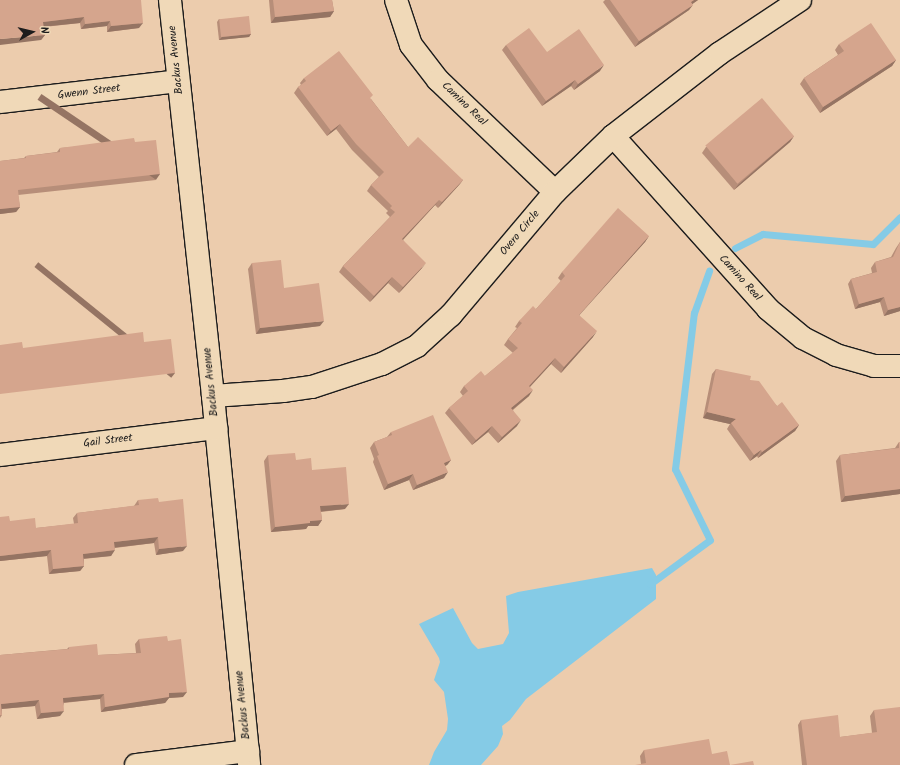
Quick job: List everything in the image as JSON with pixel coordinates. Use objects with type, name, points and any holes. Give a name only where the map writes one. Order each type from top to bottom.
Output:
[{"type":"street","name":"Backus Avenue","points":[[170,0],[213,396],[248,758]]},
{"type":"street","name":"Camino Real","points":[[396,0],[411,45],[438,80],[555,192]]},
{"type":"street","name":"Overo Circle","points":[[213,396],[267,393],[312,387],[382,364],[417,346],[451,315],[555,192],[613,136],[720,54],[800,0]]},
{"type":"street","name":"Gwenn Street","points":[[0,102],[178,81]]},
{"type":"street","name":"Camino Real","points":[[613,136],[768,309],[802,338],[836,355],[849,359],[874,366],[900,366]]},
{"type":"street","name":"Gail Street","points":[[0,455],[216,428]]},
{"type":"street","points":[[136,765],[248,758]]},
{"type":"water","points":[[652,568],[656,575],[656,599],[526,699],[510,720],[502,726],[503,734],[498,746],[481,765],[429,765],[434,752],[447,730],[448,719],[444,692],[434,680],[440,662],[439,658],[419,624],[453,608],[472,643],[478,649],[503,644],[509,633],[506,596],[518,592]]},
{"type":"building","points":[[0,0],[141,0],[143,23],[111,26],[110,21],[85,24],[84,17],[43,22],[45,35],[0,39]]},
{"type":"building","points":[[273,0],[332,0],[334,11],[275,17]]},
{"type":"building","points":[[610,0],[694,0],[691,2],[693,5],[639,41]]},
{"type":"building","points":[[249,16],[251,34],[221,37],[219,19]]},
{"type":"building","points":[[871,23],[896,60],[823,107],[804,78],[844,51],[839,44]]},
{"type":"building","points":[[529,28],[547,52],[579,29],[604,65],[578,84],[575,80],[546,101],[506,45]]},
{"type":"building","points":[[339,51],[373,95],[370,98],[408,147],[418,137],[463,180],[442,202],[439,200],[402,239],[426,263],[403,287],[392,277],[374,296],[343,266],[395,212],[390,208],[392,206],[371,185],[384,172],[356,144],[340,124],[331,131],[298,87],[306,81],[304,78]]},
{"type":"building","points":[[762,98],[794,136],[737,184],[705,146]]},
{"type":"building","points":[[134,138],[135,142],[156,140],[160,174],[18,190],[20,207],[0,209],[0,161],[60,152],[60,148]]},
{"type":"building","points":[[618,208],[649,236],[579,315],[597,331],[564,367],[555,358],[529,386],[533,390],[511,408],[521,420],[502,437],[492,426],[476,440],[449,408],[468,391],[464,386],[481,371],[485,376],[518,348],[508,339],[522,323],[519,321],[533,306],[536,309],[565,276],[562,272]]},
{"type":"building","points":[[900,242],[900,307],[888,310],[884,297],[859,304],[851,279],[877,272],[875,262],[893,257]]},
{"type":"building","points":[[281,260],[284,288],[319,283],[324,321],[260,328],[252,263]]},
{"type":"building","points":[[143,332],[144,342],[171,339],[175,373],[0,394],[0,345],[22,342],[23,348]]},
{"type":"building","points":[[716,369],[751,376],[750,380],[759,381],[777,406],[782,402],[799,425],[762,452],[761,450],[754,455],[731,423],[736,419],[707,412]]},
{"type":"building","points":[[433,415],[451,460],[444,463],[448,472],[417,485],[413,474],[388,484],[377,456],[379,455],[374,442],[392,435],[391,432]]},
{"type":"building","points":[[899,442],[900,489],[845,496],[840,455],[899,448]]},
{"type":"building","points":[[295,453],[296,460],[311,458],[312,470],[346,467],[349,504],[320,506],[322,520],[275,527],[268,455]]},
{"type":"building","points":[[158,498],[159,502],[183,499],[187,546],[159,549],[158,537],[114,542],[115,550],[83,554],[84,566],[53,569],[51,550],[0,556],[0,517],[9,516],[10,521],[35,518],[36,528],[78,523],[77,513],[139,505],[138,500]]},
{"type":"building","points":[[167,636],[168,641],[181,639],[187,692],[169,693],[169,697],[105,707],[104,694],[63,698],[64,711],[41,713],[39,700],[1,704],[2,715],[0,715],[0,655],[69,649],[69,647],[97,644],[98,655],[141,653],[139,639]]},
{"type":"building","points":[[900,707],[900,765],[807,765],[801,720],[838,715],[840,737],[877,732],[874,710]]},
{"type":"building","points":[[709,739],[712,754],[727,751],[730,765],[635,765],[646,763],[644,750]]},
{"type":"building","points":[[753,761],[754,765],[730,765]]},
{"type":"waterway","points":[[735,248],[763,234],[873,244],[900,217]]},
{"type":"waterway","points":[[650,584],[710,540],[675,469],[694,313],[709,271]]}]
